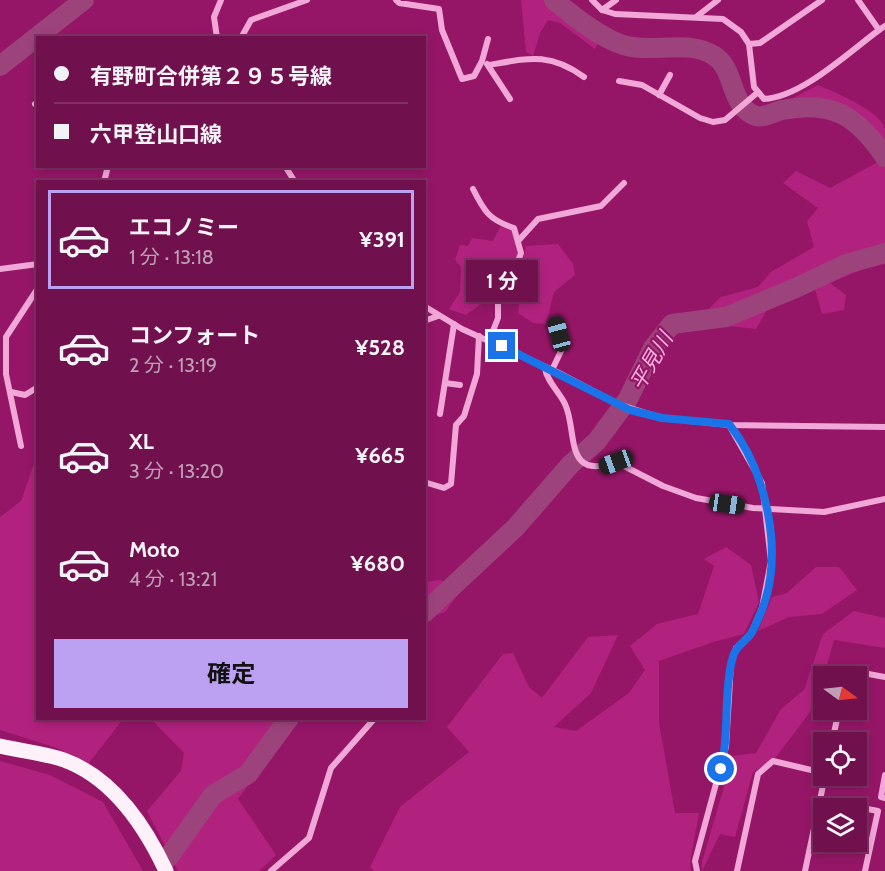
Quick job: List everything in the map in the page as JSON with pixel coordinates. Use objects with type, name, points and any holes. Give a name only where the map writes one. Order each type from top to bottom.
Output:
[{"type":"main road","points":[[0,747],[64,760],[102,780],[148,834],[166,871]]},
{"type":"street","points":[[217,36],[214,17],[221,0]]},
{"type":"street","points":[[242,36],[251,20],[307,0]]},
{"type":"street","points":[[396,0],[399,3],[439,9],[442,30],[462,79],[474,76],[482,61],[488,39]]},
{"type":"street","points":[[592,0],[602,10],[615,15],[723,19],[741,32],[748,44],[755,95]]},
{"type":"street","points":[[602,10],[616,0]]},
{"type":"street","points":[[695,17],[718,0]]},
{"type":"street","points":[[748,44],[760,43],[822,0]]},
{"type":"street","points":[[755,95],[764,99],[774,99],[816,78],[882,28],[858,0]]},
{"type":"street","points":[[489,65],[535,57],[558,61],[584,78]]},
{"type":"street","points":[[482,61],[489,65],[510,99]]},
{"type":"street","points":[[658,95],[670,75]]},
{"type":"street","points":[[618,81],[642,85],[700,118],[713,122],[725,120],[755,95]]},
{"type":"street","points":[[519,240],[538,219],[601,206],[624,183]]},
{"type":"street","points":[[473,189],[483,208],[495,222],[514,228],[521,254],[512,281],[498,299],[498,318],[489,341]]},
{"type":"street","points":[[0,269],[36,264]]},
{"type":"street","points":[[21,446],[6,374],[6,337],[36,291]]},
{"type":"street","points":[[426,307],[438,316],[630,410],[662,418],[729,424],[885,427]]},
{"type":"street","points":[[426,320],[438,316]]},
{"type":"street","points":[[556,321],[562,347],[546,375],[564,401],[572,422],[571,441],[575,455],[584,463],[603,466],[616,462],[663,486],[696,498],[753,508],[824,512],[885,499]]},
{"type":"street","points":[[440,414],[454,324]]},
{"type":"street","points":[[426,483],[444,489],[451,484],[456,424],[464,416],[477,374],[479,336]]},
{"type":"street","points":[[445,383],[460,385]]},
{"type":"street","points":[[11,392],[25,395],[36,388]]},
{"type":"street","points":[[697,871],[695,861],[726,747],[731,663],[736,648],[751,634],[769,584],[771,561],[767,508],[762,483],[729,424]]},
{"type":"street","points":[[867,674],[885,677]]},
{"type":"street","points":[[271,871],[309,838],[331,768],[374,720]]},
{"type":"street","points":[[737,871],[758,774],[773,761],[813,771]]},
{"type":"street","points":[[885,775],[881,797],[885,798]]},
{"type":"street","points":[[865,871],[878,811],[867,809]]},
{"type":"street","points":[[805,871],[813,833]]},
{"type":"shaded area","points":[[521,0],[549,0],[600,39],[595,49],[560,23],[548,20],[540,33],[533,56],[526,52]]},
{"type":"shaded area","points":[[818,85],[856,103],[882,122],[885,129],[885,154],[861,133],[841,121],[830,116],[788,106],[793,98]]},
{"type":"shaded area","points":[[880,161],[885,166],[885,260],[830,283],[846,295],[844,310],[822,314],[815,289],[768,308],[756,329],[695,322],[721,297],[758,287],[771,272],[814,247],[807,221],[818,208],[783,183],[796,171],[830,188]]},
{"type":"shaded area","points":[[500,227],[514,231],[518,255],[509,281],[495,300],[484,302],[466,315],[449,309],[460,292],[461,267],[455,260],[460,245],[468,246],[472,238],[493,241]]},
{"type":"shaded area","points":[[558,244],[573,264],[575,275],[554,292],[546,324],[533,323],[518,313],[520,300],[504,301],[521,269],[526,246]]},
{"type":"shaded area","points":[[36,458],[36,720],[122,720],[89,763],[54,747],[0,730],[0,517],[21,501]]},
{"type":"shaded area","points":[[726,547],[751,565],[759,602],[744,634],[659,661],[659,723],[675,813],[699,813],[690,862],[691,871],[374,871],[370,867],[400,807],[469,752],[447,727],[503,654],[513,653],[529,687],[542,698],[588,637],[618,635],[591,693],[554,727],[576,731],[629,693],[645,670],[630,646],[657,624],[698,614],[714,566],[704,559]]},
{"type":"shaded area","points":[[816,567],[839,567],[857,590],[822,614],[789,617],[758,631],[772,597],[787,593]]},
{"type":"shaded area","points":[[441,580],[459,593],[445,612],[426,619],[426,582]]},
{"type":"shaded area","points":[[854,611],[885,618],[885,648],[834,640],[827,666],[813,666],[813,708],[776,757],[753,772],[735,837],[720,834],[702,871],[702,862],[733,756],[756,753],[781,709],[804,690],[823,634]]},
{"type":"shaded area","points":[[152,720],[296,720],[238,799],[276,855],[259,871],[178,871],[147,811],[181,771],[184,753]]},
{"type":"shaded area","points":[[0,761],[50,775],[103,802],[143,871],[0,871]]},
{"type":"waterway","points":[[38,36],[84,0]]},
{"type":"waterway","points":[[554,0],[596,31],[623,45],[645,48],[692,48],[713,55],[726,69],[741,104],[756,116],[800,107],[816,107],[842,114],[854,121],[885,157]]},
{"type":"waterway","points":[[0,66],[36,38]]},
{"type":"waterway","name":"平見川","points":[[426,611],[516,527],[570,465],[597,441],[628,399],[653,348],[672,324],[726,317],[846,264],[885,253]]},
{"type":"waterway","name":"平見川","points":[[168,858],[213,795],[248,774],[288,720]]},
{"type":"route","points":[[502,346],[630,410],[662,418],[729,424],[762,483],[767,508],[771,561],[769,584],[751,634],[736,648],[731,663],[726,747],[721,769]]}]
